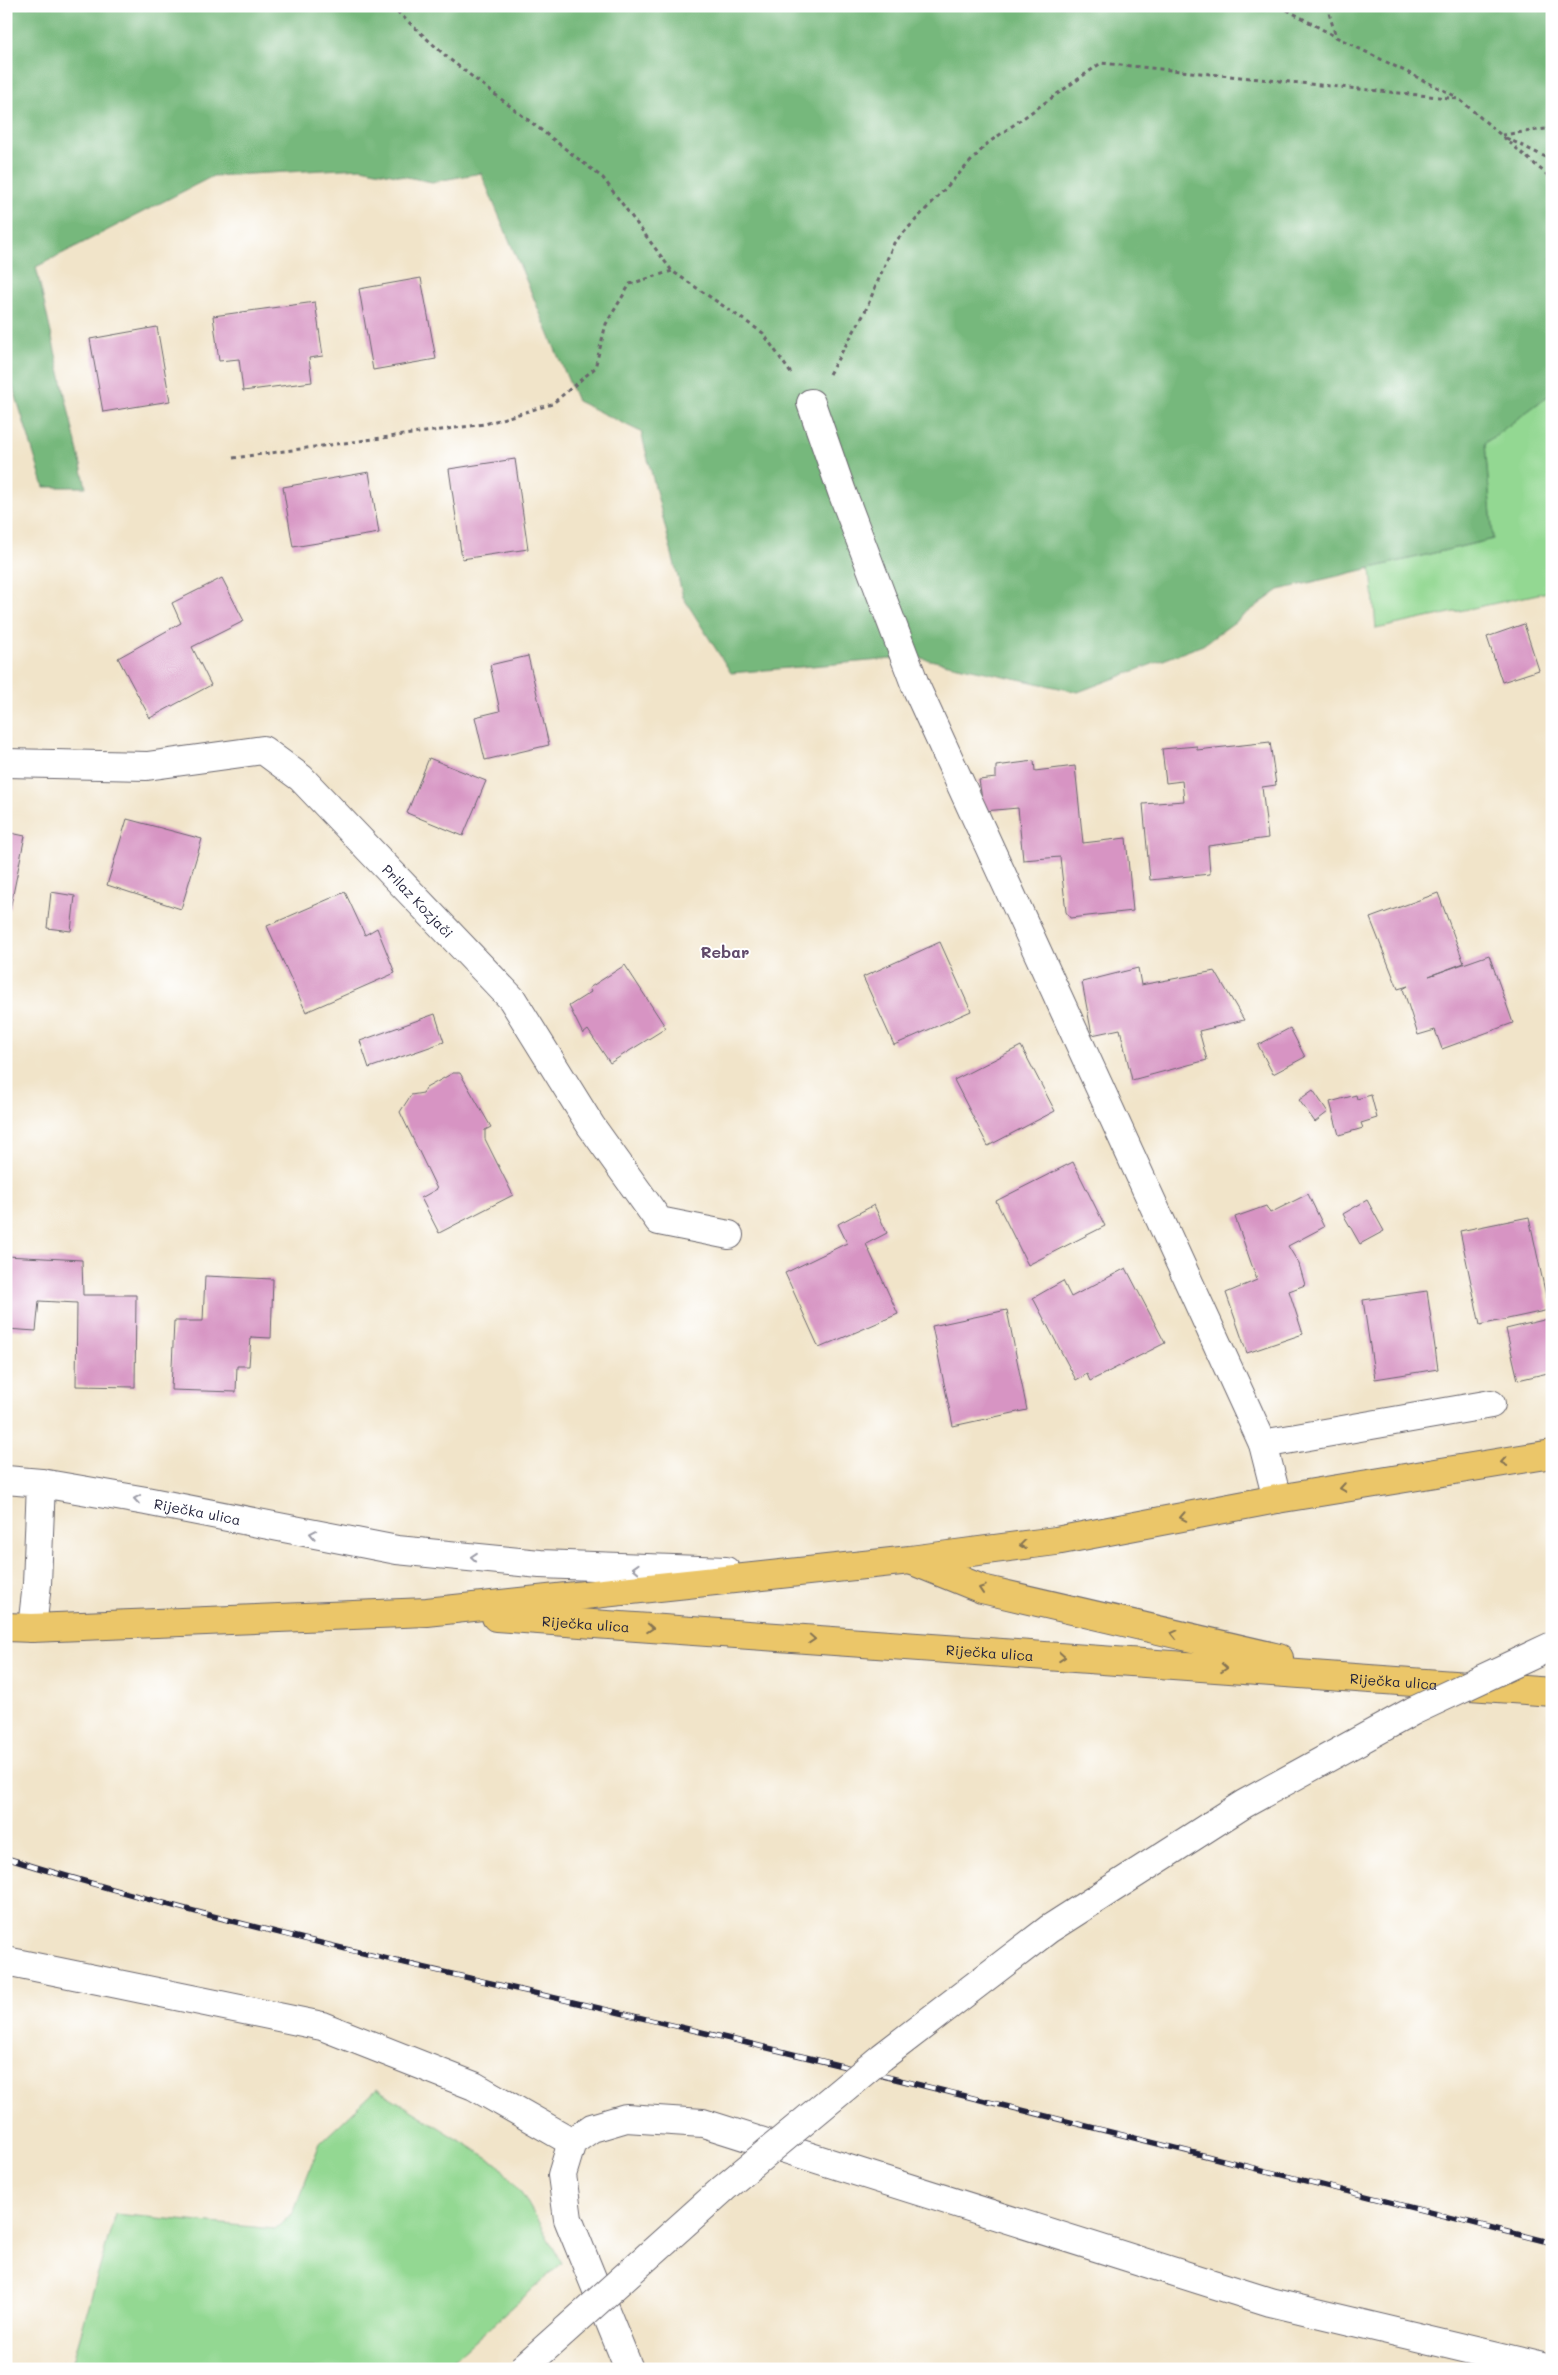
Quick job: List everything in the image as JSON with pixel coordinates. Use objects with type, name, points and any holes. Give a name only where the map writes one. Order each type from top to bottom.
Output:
[{"type":"main road","name":"Riječka ulica","points":[[19,1628],[427,1612],[772,1573],[910,1560],[1056,1541],[1277,1500],[1552,1454]]},
{"type":"main road","points":[[910,1560],[982,1589],[1358,1677]]},
{"type":"main road","name":"Riječka ulica","points":[[427,1612],[1552,1692]]},
{"type":"street","points":[[811,403],[842,492],[916,687],[1263,1444],[1277,1500]]},
{"type":"street","name":"Prilaz Kozjači","points":[[6,763],[147,766],[263,750],[301,778],[512,998],[591,1126],[658,1221],[729,1235]]},
{"type":"street","points":[[1263,1444],[1491,1404]]},
{"type":"street","name":"Riječka ulica","points":[[6,1480],[41,1483],[146,1501],[397,1550],[540,1564],[772,1573]]},
{"type":"street","name":"Riječka ulica","points":[[19,1628],[37,1584],[41,1483]]},
{"type":"street","points":[[522,2369],[724,2188],[882,2057],[1048,1929],[1244,1804],[1413,1711],[1552,1646]]},
{"type":"street","points":[[6,1961],[322,2026],[474,2086],[572,2142]]},
{"type":"street","points":[[629,2369],[568,2219],[562,2174],[572,2142],[592,2128],[626,2118],[703,2123],[1270,2302],[1552,2369]]},
{"type":"path","points":[[391,6],[448,58],[603,178],[672,271],[762,333],[811,403],[864,314],[894,243],[988,143],[1101,63],[1459,99]]},
{"type":"path","points":[[1280,6],[1336,37],[1459,99],[1552,179]]},
{"type":"path","points":[[1327,6],[1336,37]]},
{"type":"path","points":[[1501,135],[1552,128]]},
{"type":"path","points":[[1501,135],[1552,160]]},
{"type":"path","points":[[232,458],[485,424],[552,404],[595,368],[606,324],[630,284],[672,271]]},
{"type":"green space","points":[[6,6],[1552,6],[1552,393],[1485,443],[1493,539],[1279,590],[1203,645],[1078,692],[916,657],[731,673],[683,597],[641,432],[577,401],[481,173],[432,182],[361,168],[213,176],[36,267],[86,487],[44,487],[6,364]]},
{"type":"green space","points":[[1552,393],[1552,591],[1376,629],[1371,568],[1493,539],[1485,443]]},
{"type":"green space","points":[[377,2089],[498,2164],[523,2195],[562,2263],[443,2369],[91,2369],[73,2361],[115,2214],[275,2229],[293,2213],[320,2143]]},
{"type":"building","points":[[421,278],[436,359],[373,370],[359,289]]},
{"type":"building","points":[[315,302],[323,356],[309,358],[312,382],[243,391],[239,359],[219,361],[213,316]]},
{"type":"building","points":[[157,327],[170,401],[103,412],[90,339]]},
{"type":"building","points":[[515,459],[528,549],[462,559],[449,469]]},
{"type":"building","points":[[369,472],[379,533],[293,547],[283,487]]},
{"type":"building","points":[[222,578],[244,621],[192,647],[211,685],[150,718],[118,658],[181,623],[172,603]]},
{"type":"building","points":[[1524,624],[1539,670],[1502,682],[1487,637]]},
{"type":"building","points":[[528,656],[549,745],[485,760],[475,717],[500,711],[490,665]]},
{"type":"building","points":[[1270,742],[1276,785],[1262,787],[1268,838],[1208,846],[1210,874],[1150,880],[1143,804],[1184,801],[1182,781],[1166,783],[1162,749],[1197,746],[1197,750]]},
{"type":"building","points":[[429,758],[486,781],[463,836],[407,813]]},
{"type":"building","points":[[1034,761],[1035,771],[1075,766],[1083,843],[1126,838],[1133,911],[1070,918],[1066,912],[1060,857],[1023,860],[1018,808],[984,811],[979,780],[996,778],[996,766]]},
{"type":"building","points":[[127,819],[202,839],[181,909],[107,885]]},
{"type":"building","points":[[6,832],[25,836],[10,909],[6,908]]},
{"type":"building","points":[[51,892],[75,896],[71,931],[47,928]]},
{"type":"building","points":[[345,892],[365,935],[377,928],[395,973],[306,1012],[267,926]]},
{"type":"building","points":[[1438,893],[1464,963],[1429,976],[1489,955],[1513,1023],[1442,1049],[1435,1030],[1418,1035],[1403,989],[1408,986],[1398,989],[1370,918]]},
{"type":"building","points":[[940,942],[971,1011],[894,1045],[863,977]]},
{"type":"building","points":[[625,965],[666,1028],[610,1063],[588,1030],[583,1034],[569,1006],[591,992],[589,988]]},
{"type":"building","points":[[1138,968],[1141,985],[1215,971],[1244,1020],[1199,1031],[1207,1060],[1132,1080],[1120,1029],[1092,1035],[1082,982]]},
{"type":"building","points":[[435,1014],[444,1042],[369,1068],[360,1041]]},
{"type":"building","points":[[1290,1028],[1305,1057],[1273,1074],[1258,1045]]},
{"type":"building","points":[[1021,1046],[1055,1111],[988,1146],[954,1080]]},
{"type":"building","points":[[453,1073],[460,1073],[491,1127],[485,1130],[485,1139],[513,1195],[439,1233],[421,1198],[437,1189],[400,1112],[411,1095],[423,1093],[426,1088]]},
{"type":"building","points":[[1313,1090],[1328,1112],[1315,1122],[1299,1100]]},
{"type":"building","points":[[1356,1095],[1357,1099],[1371,1095],[1377,1118],[1361,1123],[1363,1128],[1339,1135],[1330,1102]]},
{"type":"building","points":[[1073,1162],[1105,1226],[1028,1265],[996,1201]]},
{"type":"building","points":[[1308,1194],[1324,1227],[1288,1246],[1299,1264],[1305,1285],[1289,1291],[1303,1334],[1247,1353],[1226,1293],[1257,1280],[1235,1217],[1266,1206],[1270,1213]]},
{"type":"building","points":[[1367,1200],[1384,1231],[1360,1244],[1343,1214]]},
{"type":"building","points":[[874,1205],[887,1233],[866,1244],[898,1314],[819,1348],[785,1273],[847,1243],[838,1224]]},
{"type":"building","points":[[1529,1217],[1549,1310],[1480,1325],[1460,1231]]},
{"type":"building","points":[[6,1256],[82,1260],[83,1295],[136,1295],[135,1387],[76,1386],[77,1303],[39,1301],[36,1331],[6,1329]]},
{"type":"building","points":[[1126,1268],[1165,1343],[1090,1381],[1087,1374],[1076,1380],[1033,1298],[1063,1281],[1071,1297]]},
{"type":"building","points":[[205,1276],[273,1279],[271,1338],[251,1337],[249,1366],[237,1366],[236,1392],[171,1390],[174,1321],[203,1321]]},
{"type":"building","points":[[1427,1291],[1438,1369],[1375,1379],[1363,1300]]},
{"type":"building","points":[[1007,1310],[1027,1410],[953,1426],[932,1326]]},
{"type":"building","points":[[1552,1318],[1552,1372],[1518,1380],[1506,1329]]},
{"type":"railway","points":[[6,1858],[177,1907],[263,1929],[911,2083],[1552,2243]]},
{"type":"district","name":"Rebar","points":[[725,951]]}]
